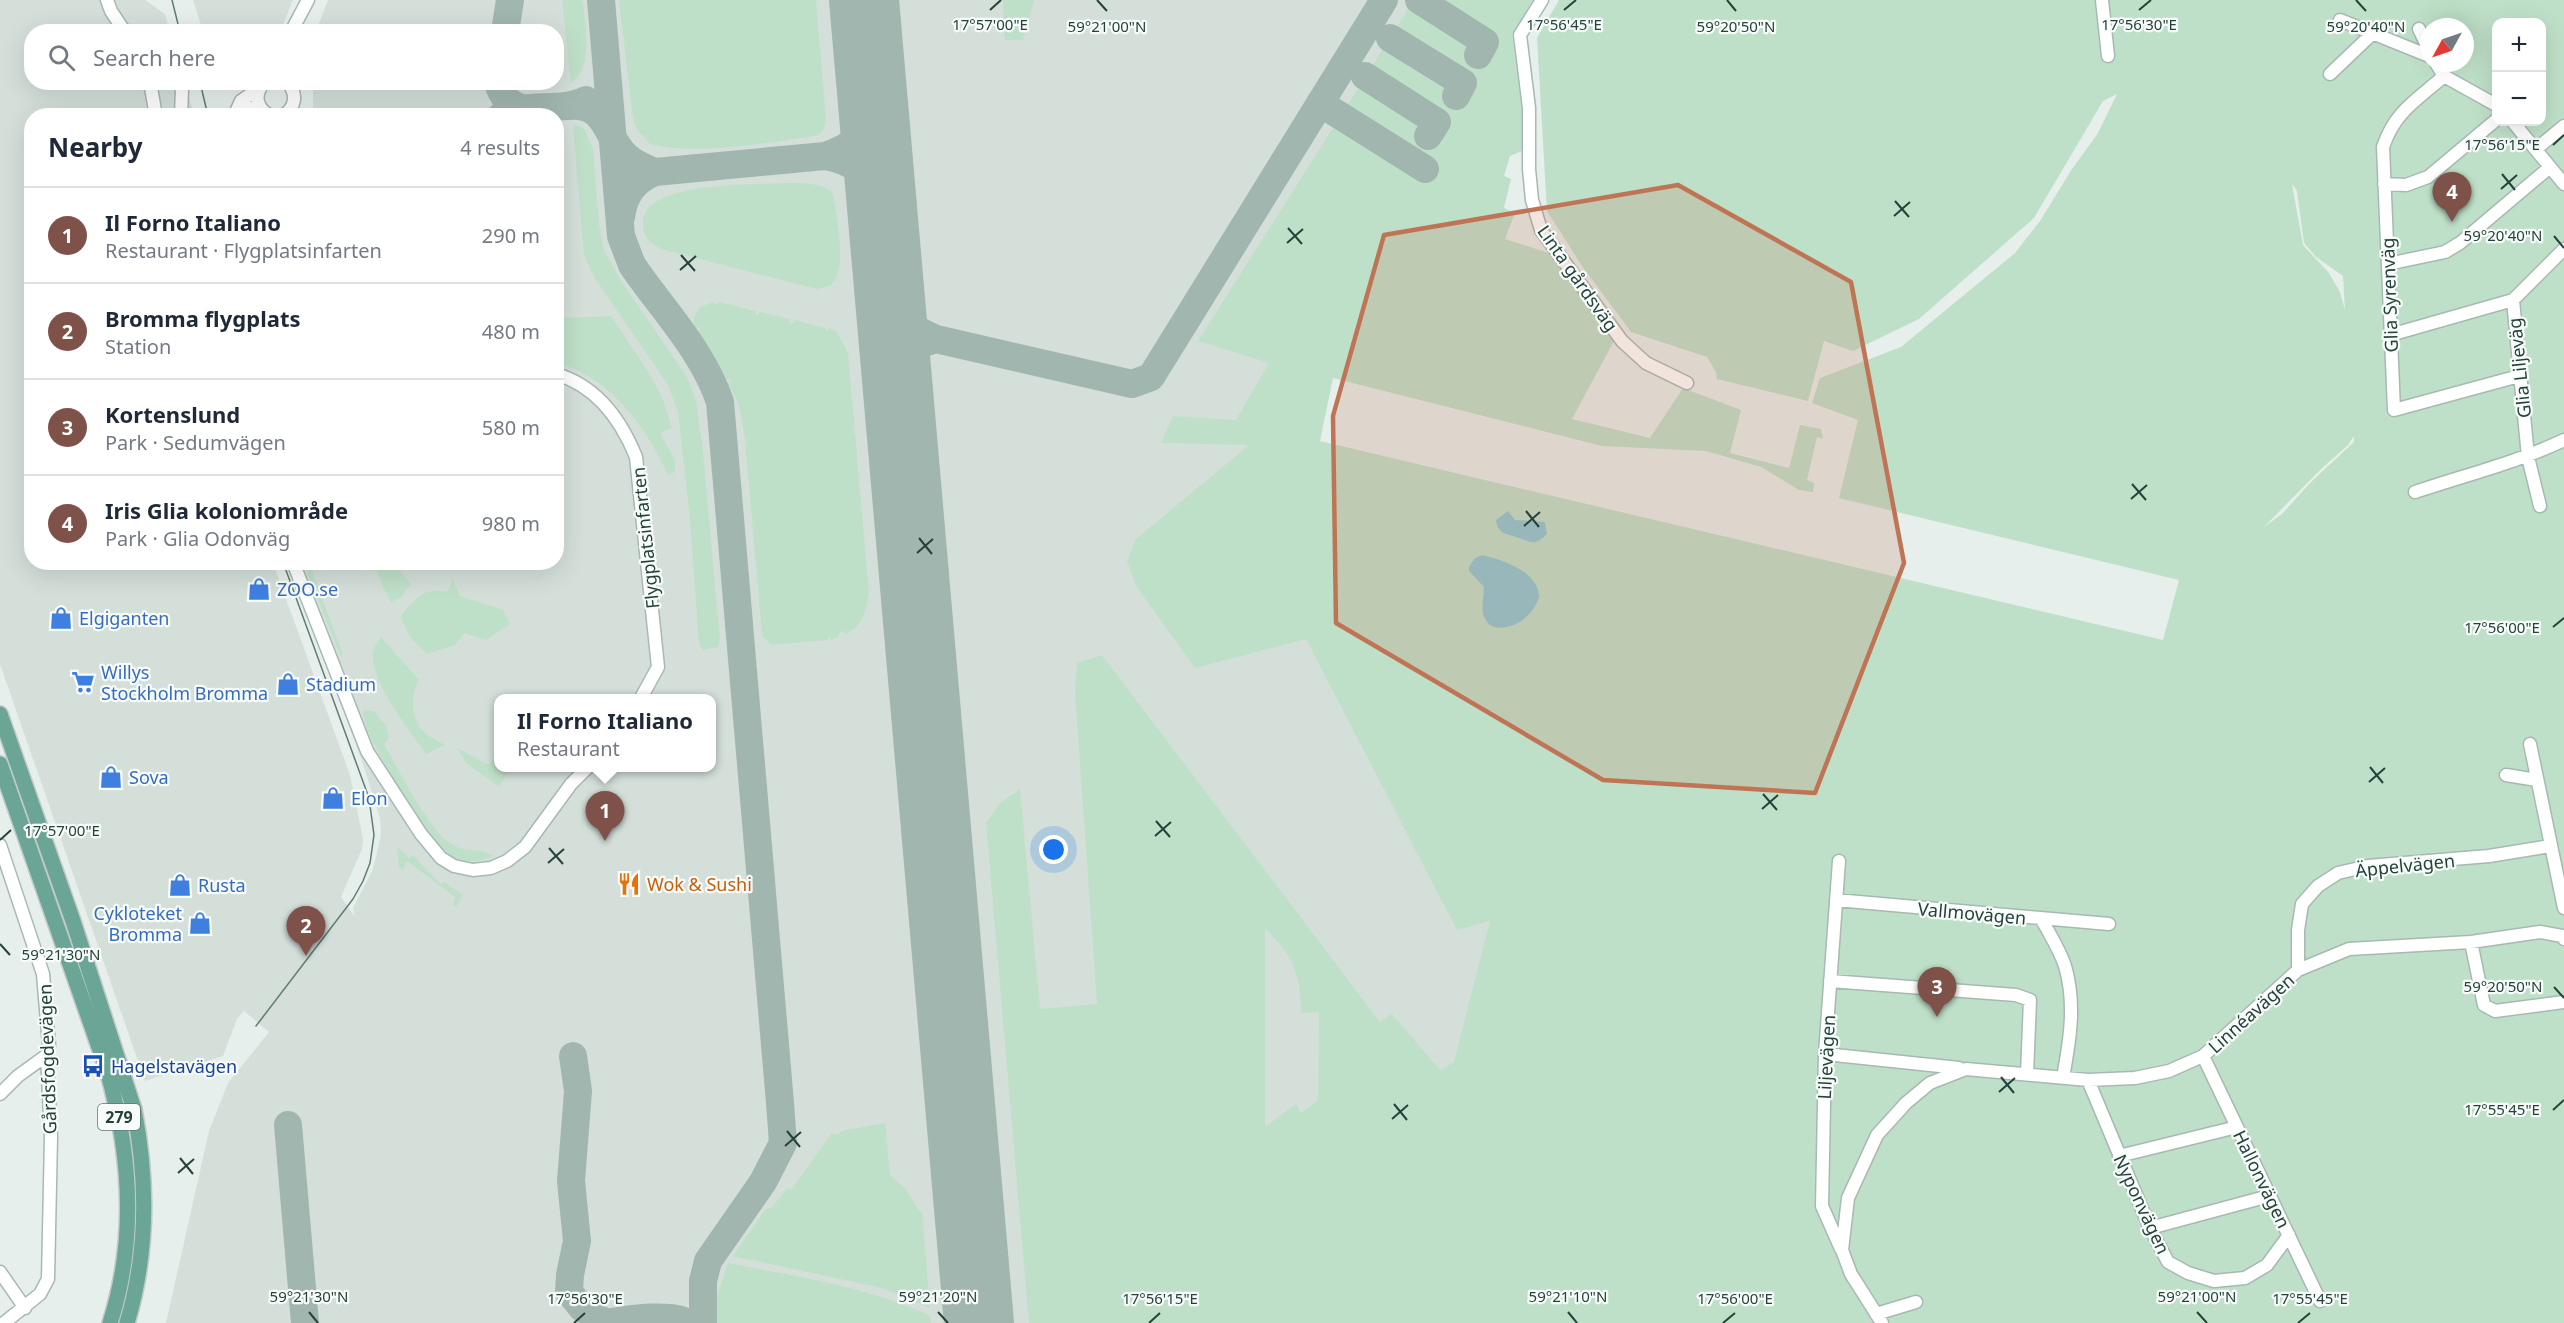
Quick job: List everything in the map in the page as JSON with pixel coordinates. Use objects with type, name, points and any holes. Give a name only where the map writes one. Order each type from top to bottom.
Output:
[{"type":"main road","points":[[0,714],[126,1080],[141,1141],[144,1224],[141,1264],[127,1323]]},
{"type":"main road","name":"279","points":[[0,764],[107,1070],[126,1149],[129,1190],[126,1256],[110,1323]]},
{"type":"main road","points":[[45,894],[61,888]]},
{"type":"street","points":[[100,0],[113,24]]},
{"type":"street","points":[[107,0],[120,24]]},
{"type":"street","name":"Linta gårdsväg","points":[[1542,0],[1520,35],[1528,108],[1529,169],[1535,215],[1541,230],[1622,340],[1646,363],[1687,383]]},
{"type":"street","points":[[2102,0],[2108,56]]},
{"type":"street","points":[[295,24],[306,4]]},
{"type":"street","points":[[302,24],[306,4]]},
{"type":"street","points":[[2340,20],[2420,52]]},
{"type":"street","points":[[2330,74],[2373,33]]},
{"type":"street","points":[[2442,72],[2444,76],[2492,103]]},
{"type":"street","name":"Glia Syrenväg","points":[[2444,76],[2399,115],[2390,127],[2383,147],[2394,410],[2519,376]]},
{"type":"street","points":[[151,90],[155,108]]},
{"type":"street","points":[[181,108],[182,90]]},
{"type":"street","points":[[239,108],[241,101],[256,90]]},
{"type":"street","points":[[261,90],[257,98],[262,108]]},
{"type":"street","points":[[290,108],[295,101],[292,90]]},
{"type":"street","points":[[2384,184],[2406,185],[2428,177],[2492,123]]},
{"type":"street","points":[[2516,126],[2564,184]]},
{"type":"street","points":[[2536,149],[2564,126]]},
{"type":"street","points":[[2388,264],[2445,252],[2460,243],[2550,167]]},
{"type":"street","name":"Glia Liljeväg","points":[[2540,506],[2528,457],[2513,300],[2564,249]]},
{"type":"street","points":[[2390,335],[2513,300]]},
{"type":"street","name":"Flygplatsinfarten","points":[[564,378],[586,388],[611,410],[626,432],[636,457],[658,667],[644,694]]},
{"type":"street","points":[[2415,492],[2481,470],[2507,465],[2564,440]]},
{"type":"street","points":[[296,570],[367,751],[421,834],[441,858],[454,866],[473,870],[491,868],[507,861],[525,848],[571,784],[583,772]]},
{"type":"street","points":[[2529,744],[2564,908]]},
{"type":"street","points":[[2506,775],[2537,780]]},
{"type":"street","name":"Gårdsfogdevägen","points":[[0,845],[43,974],[49,1045],[47,1054],[51,1137],[48,1279],[40,1294],[25,1308]]},
{"type":"street","name":"Äppelvägen","points":[[2298,970],[2298,930],[2302,904],[2318,886],[2338,873],[2368,866],[2489,856],[2550,846]]},
{"type":"street","name":"Liljevägen","points":[[1839,861],[1824,1054],[1822,1206],[1842,1250]]},
{"type":"street","name":"Vallmovägen","points":[[1836,900],[2042,920],[2109,924]]},
{"type":"street","points":[[2042,920],[2064,965],[2071,996],[2070,1036],[2063,1077]]},
{"type":"street","name":"Linnéavägen","points":[[1879,1318],[1851,1274],[1842,1250],[1848,1198],[1877,1135],[1906,1103],[1930,1083],[1966,1069],[2088,1080],[2135,1078],[2169,1071],[2203,1056],[2298,970],[2349,950],[2471,942],[2540,932],[2562,936],[2564,939]]},
{"type":"street","points":[[2471,942],[2484,1005],[2494,1011],[2564,1002]]},
{"type":"street","points":[[1830,981],[2016,995],[2030,1000],[2027,1074]]},
{"type":"street","points":[[0,1094],[18,1076],[47,1054]]},
{"type":"street","points":[[1824,1054],[1966,1069]]},
{"type":"street","name":"Hallonvägen","points":[[2203,1056],[2320,1301]]},
{"type":"street","name":"Nyponvägen","points":[[2088,1080],[2150,1228],[2168,1262],[2188,1273],[2214,1281],[2245,1278],[2267,1265],[2289,1235]]},
{"type":"street","points":[[2119,1156],[2237,1127]]},
{"type":"street","points":[[2150,1228],[2269,1196]]},
{"type":"street","points":[[0,1272],[25,1308],[4,1323]]},
{"type":"street","points":[[1879,1318],[1916,1302]]},
{"type":"highlighted area","points":[[1678,185],[1851,282],[1904,563],[1815,793],[1603,780],[1336,623],[1333,416],[1384,235]]},
{"type":"shaded area","points":[[0,0],[145,0],[165,14],[168,24],[24,24],[24,90],[187,90],[192,108],[24,108],[24,570],[276,570],[350,775],[363,839],[362,849],[341,897],[355,917],[353,908],[372,871],[377,853],[381,834],[380,818],[362,761],[291,570],[564,570],[564,108],[313,108],[313,90],[564,90],[564,24],[319,24],[328,0],[1533,0],[1261,454],[1491,920],[1454,1061],[1427,1084],[1196,1323],[166,1323],[209,1131],[228,1083],[269,1032],[244,1011],[237,1019],[223,1056],[145,1081],[0,664]]},
{"type":"shaded area","points":[[193,0],[293,0],[283,24],[201,24]]},
{"type":"green space","points":[[562,0],[582,0],[585,21],[586,56],[578,76],[571,83]]},
{"type":"green space","points":[[619,0],[816,0],[826,120],[824,129],[819,135],[711,149],[650,144],[637,130],[633,118]]},
{"type":"green space","points":[[1003,0],[1034,0],[1023,40],[1005,40]]},
{"type":"green space","points":[[1414,0],[1533,0],[1512,34],[1522,108],[1522,151],[1510,156],[1504,176],[1511,179],[1504,208],[1515,213],[1505,239],[1552,254],[1615,339],[1572,419],[1650,438],[1683,388],[1741,410],[1730,453],[1789,468],[1800,425],[1821,429],[1823,439],[1817,437],[1807,480],[1814,483],[1813,492],[1799,490],[1761,467],[1706,451],[1602,446],[1333,378],[1320,441],[2163,640],[2179,580],[1839,498],[1858,420],[1812,403],[1820,378],[1901,347],[2015,253],[2040,221],[2072,169],[2098,133],[2117,94],[2103,101],[2034,218],[1919,319],[1853,351],[1824,341],[1808,401],[1717,379],[1716,372],[1707,357],[1631,332],[1582,266],[1547,211],[1537,38],[1559,0],[2564,0],[2564,1323],[1029,1323],[986,823],[999,804],[1020,789],[1040,1009],[1097,1004],[1075,694],[1077,663],[1102,655],[1380,1022],[1392,1014],[1441,1071],[1454,1061],[1490,921],[1457,930],[1306,639],[1195,668],[1136,586],[1127,561],[1136,539],[1249,445],[1161,443],[1173,416],[1236,420],[1269,363],[1198,341]],"holes":[[[2292,184],[2297,191],[2304,243],[2316,257],[2343,276],[2345,310],[2340,292],[2329,273],[2303,245]],[[2354,436],[2354,442],[2312,481],[2282,514],[2264,527],[2348,445]],[[1265,928],[1283,948],[1294,966],[1299,987],[1301,1013],[1319,1012],[1318,1100],[1301,1113],[1296,1104],[1265,1127]]]},
{"type":"green space","points":[[573,124],[584,128],[593,149],[599,224],[604,251],[621,281],[687,377],[696,400],[703,452],[720,641],[718,647],[703,650],[699,644],[690,519],[678,412],[668,385],[594,277],[584,255]]},
{"type":"green space","points":[[787,183],[816,185],[832,192],[840,255],[836,278],[829,286],[817,289],[661,249],[645,235],[643,221],[649,208],[662,198],[682,192],[729,185]]},
{"type":"green space","points":[[714,302],[715,305],[719,302],[756,311],[757,316],[760,312],[790,319],[789,323],[793,324],[795,320],[825,328],[827,332],[829,328],[837,332],[848,353],[869,593],[865,612],[856,627],[845,634],[843,631],[840,632],[838,637],[831,640],[829,636],[827,640],[772,645],[762,636],[745,439],[739,405],[728,383],[731,380],[726,379],[697,332],[701,328],[695,329],[694,323],[695,315],[700,307]]},
{"type":"green space","points":[[611,316],[662,397],[672,428],[660,433],[675,460],[675,472],[668,475],[649,440],[624,406],[593,379],[564,366],[564,318]]},
{"type":"green space","points":[[306,570],[312,570],[342,652],[341,657]]},
{"type":"green space","points":[[377,570],[399,570],[411,584],[400,598],[391,602]]},
{"type":"green space","points":[[453,579],[460,596],[503,610],[510,624],[486,640],[464,633],[455,645],[427,654],[411,638],[400,617],[415,600],[425,593],[447,592]]},
{"type":"green space","points":[[381,637],[419,680],[414,692],[413,706],[419,726],[428,735],[445,745],[426,754],[391,703],[376,674],[373,660],[375,648]]},
{"type":"green space","points":[[363,710],[374,711],[386,726],[389,738],[384,744],[415,799],[434,827],[453,845],[493,856],[478,861],[465,861],[441,847],[407,801],[382,759],[365,722]]},
{"type":"green space","points":[[457,748],[489,765],[494,757],[494,772],[508,772],[499,787],[466,763]]},
{"type":"green space","points":[[397,846],[409,858],[413,855],[440,884],[444,882],[463,895],[456,907],[453,904],[455,897],[407,861],[403,870],[399,867]]},
{"type":"green space","points":[[885,1123],[890,1175],[906,1189],[919,1211],[922,1212],[930,1308],[882,1288],[733,1256],[766,1209],[771,1208],[788,1188],[792,1189],[831,1134],[838,1135],[841,1131]]},
{"type":"green space","points":[[728,1263],[882,1297],[930,1316],[931,1323],[714,1323],[713,1309]]},
{"type":"water","points":[[1508,511],[1515,520],[1545,522],[1547,534],[1538,541],[1532,542],[1503,532],[1498,528],[1496,520]]},
{"type":"water","points":[[1482,555],[1519,569],[1527,574],[1538,589],[1539,598],[1535,606],[1522,621],[1499,628],[1489,624],[1485,619],[1482,608],[1484,587],[1469,571],[1475,558]]},
{"type":"taxiway","points":[[506,24],[510,0]]},
{"type":"taxiway","points":[[601,0],[621,236],[632,265],[693,348],[713,383],[720,402],[780,1103],[783,1143],[763,1182],[708,1261],[703,1281],[703,1323]]},
{"type":"taxiway","points":[[936,339],[1132,384],[1151,377],[1384,0]]},
{"type":"taxiway","points":[[1419,0],[1485,42],[1478,55]]},
{"type":"taxiway","points":[[1390,38],[1463,83],[1456,96]]},
{"type":"taxiway","points":[[1365,76],[1437,122],[1428,136]]},
{"type":"taxiway","points":[[501,90],[508,100],[523,108]]},
{"type":"taxiway","points":[[532,108],[565,106],[586,100]]},
{"type":"taxiway","points":[[1320,103],[1425,169]]},
{"type":"taxiway","points":[[569,106],[582,107],[599,115],[626,156],[636,164],[655,172],[631,189],[621,217]]},
{"type":"taxiway","points":[[874,111],[855,140],[843,149],[825,156],[844,161],[858,169],[881,196]]},
{"type":"taxiway","points":[[655,172],[825,156]]},
{"type":"taxiway","points":[[890,294],[898,312],[907,323],[936,339],[912,348],[907,353],[900,364],[897,382]]},
{"type":"taxiway","points":[[573,1056],[578,1091],[571,1181],[577,1241],[569,1292],[582,1308],[606,1323]]},
{"type":"taxiway","points":[[288,1125],[305,1323]]},
{"type":"taxiway","points":[[605,1323],[660,1317],[688,1323]]},
{"type":"runway","points":[[864,0],[979,1323]]},
{"type":"tram line","points":[[172,0],[178,24]]},
{"type":"tram line","points":[[202,90],[206,108]]},
{"type":"tram line","points":[[256,1026],[353,899],[370,863],[374,835],[369,798],[286,570]]},
{"type":"place","name":"Iris Glia koloniområde","points":[[2452,222]]},
{"type":"place","name":"ZOO.se","points":[[259,589]]},
{"type":"place","name":"Elgiganten","points":[[61,618]]},
{"type":"place","name":"Willys Stockholm Bromma","points":[[83,682]]},
{"type":"place","name":"Stadium","points":[[288,684]]},
{"type":"place","name":"Sova","points":[[111,777]]},
{"type":"place","name":"Elon","points":[[333,798]]},
{"type":"place","name":"Il Forno Italiano","points":[[605,841]]},
{"type":"place","name":"Wok & Sushi","points":[[629,884]]},
{"type":"place","name":"Rusta","points":[[180,885]]},
{"type":"place","name":"Cykloteket Bromma","points":[[200,923]]},
{"type":"place","name":"Bromma flygplats","points":[[306,956]]},
{"type":"place","name":"Kortenslund","points":[[1937,1017]]},
{"type":"place","name":"Hagelstavägen","points":[[93,1066]]}]
